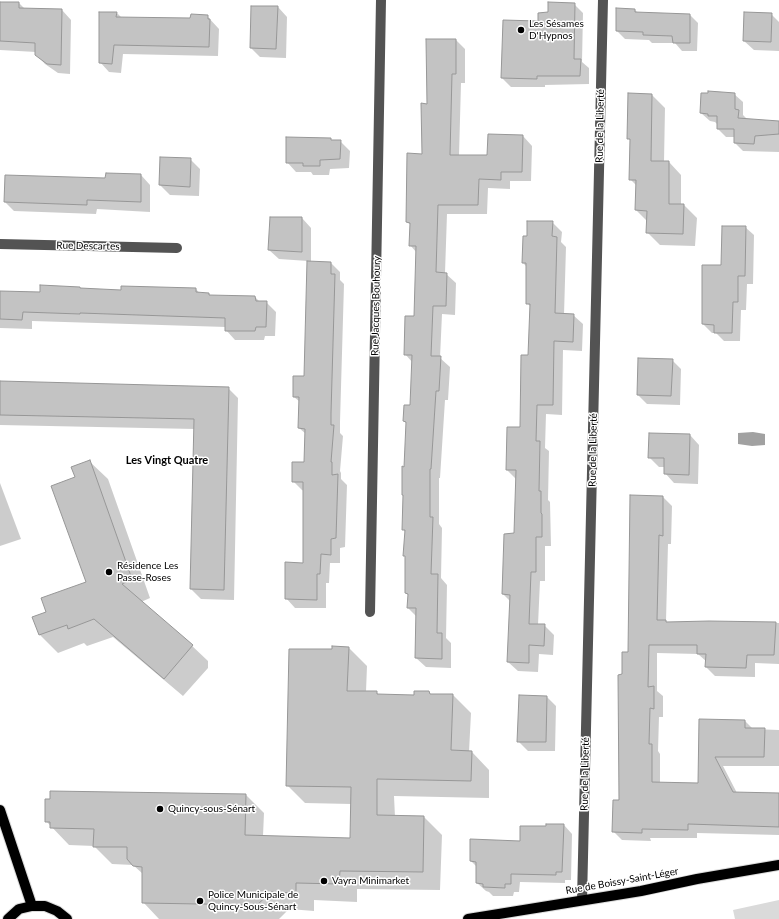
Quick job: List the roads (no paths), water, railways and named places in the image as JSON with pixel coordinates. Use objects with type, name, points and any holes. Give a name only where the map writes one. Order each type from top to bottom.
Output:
[{"type":"main road","points":[[0,810],[32,906]]},
{"type":"main road","name":"Rue de Boissy-Saint-Léger","points":[[468,919],[779,865]]},
{"type":"main road","points":[[8,919],[20,909],[32,906],[45,906],[51,908],[67,919]]},
{"type":"street","name":"Rue Jacques Bouhoury","points":[[370,612],[381,0]]},
{"type":"street","name":"Rue de la Liberté","points":[[582,900],[603,0]]},
{"type":"street","name":"Rue Descartes","points":[[0,244],[177,248]]},
{"type":"place","name":"Les Sésames D'Hypnos","points":[[521,30]]},
{"type":"place","name":"Résidence Les Passe-Roses","points":[[109,572]]},
{"type":"place","name":"Quincy-sous-Sénart","points":[[160,809]]},
{"type":"place","name":"Vayra Minimarket","points":[[324,881]]},
{"type":"place","name":"Police Municipale de Quincy-Sous-Sénart","points":[[200,901]]},
{"type":"district","name":"Les Vingt Quatre","points":[[167,460]]}]
